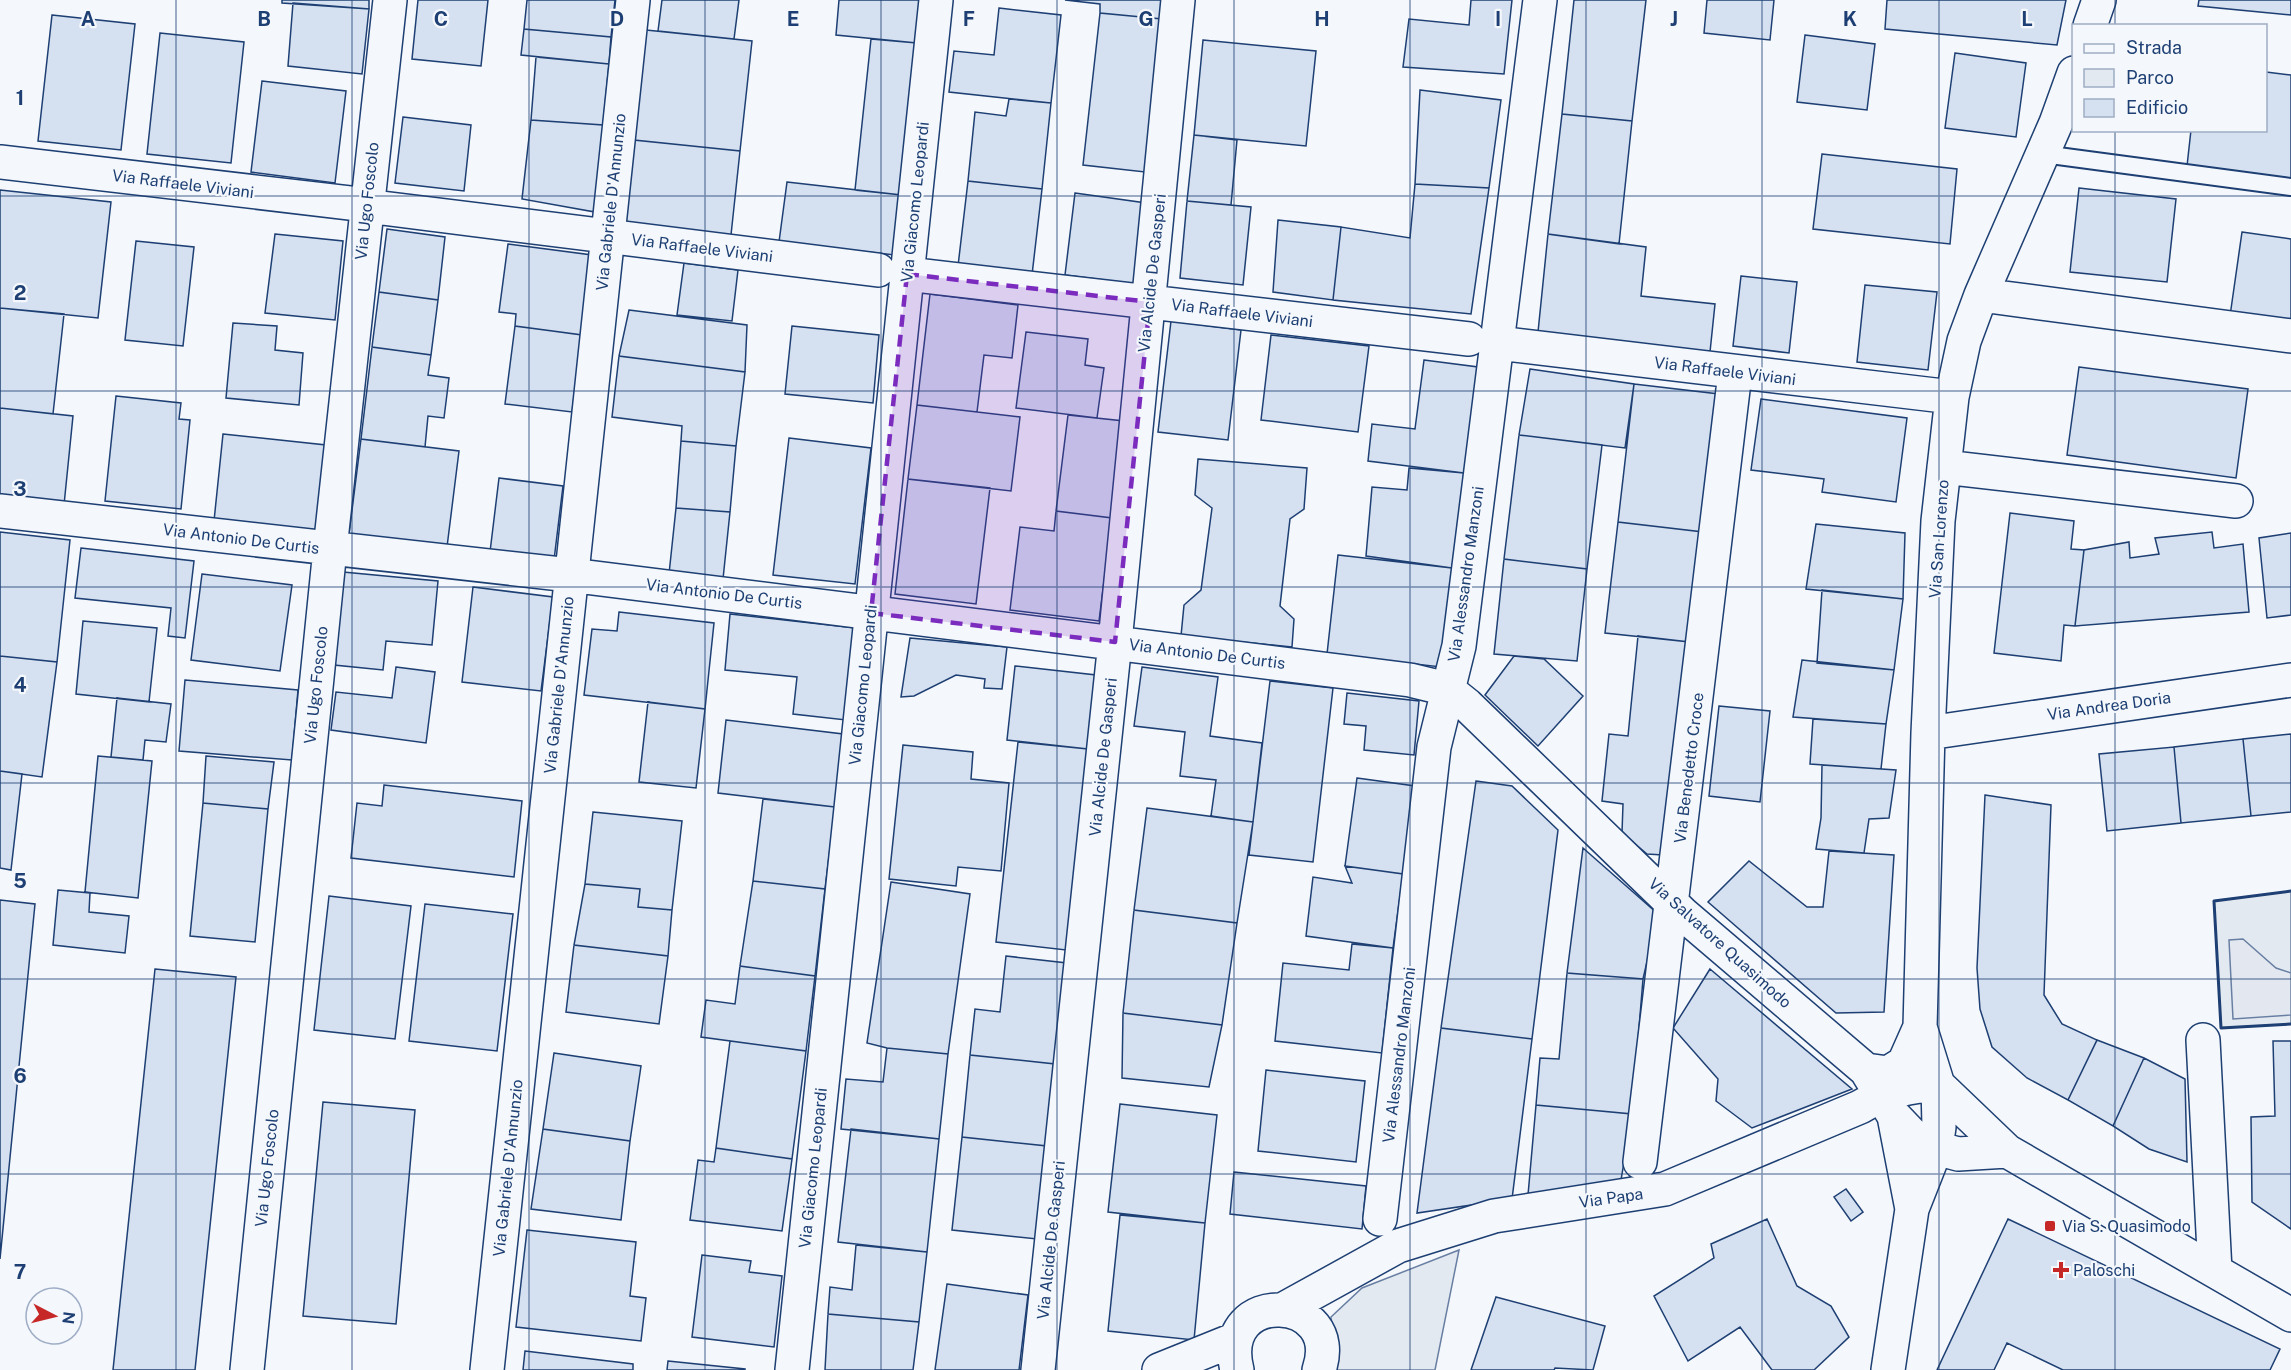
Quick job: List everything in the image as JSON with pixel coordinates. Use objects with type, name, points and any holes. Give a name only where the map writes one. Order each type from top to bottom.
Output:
[{"type":"street","name":"Via Ugo Foscolo","points":[[247,1370],[330,549],[374,207],[390,0]]},
{"type":"street","name":"Via Gabriele D'Annunzio","points":[[487,1370],[633,0]]},
{"type":"street","name":"Via Giacomo Leopardi","points":[[792,1370],[871,613],[893,272],[936,0]]},
{"type":"street","name":"Via Alcide De Gasperi","points":[[1038,1370],[1150,303],[1178,0]]},
{"type":"street","name":"Via Alessandro Manzoni","points":[[1380,1219],[1434,747],[1459,646],[1483,341],[1540,0]]},
{"type":"street","points":[[2091,24],[2099,0]]},
{"type":"street","name":"Via San Lorenzo","points":[[1938,1085],[1920,1027],[1928,733],[1938,521],[1952,397],[1964,340],[1981,295],[2043,154],[2072,76]]},
{"type":"street","name":"Via Raffaele Viviani","points":[[0,162],[1150,303],[1952,397]]},
{"type":"street","points":[[1981,295],[2291,336]]},
{"type":"street","name":"Via Benedetto Croce","points":[[1640,1162],[1735,373]]},
{"type":"street","points":[[1944,467],[2236,501]]},
{"type":"street","name":"Via Antonio De Curtis","points":[[0,511],[570,575],[1115,642],[1410,680],[1447,690]]},
{"type":"street","name":"Via Andrea Doria","points":[[1928,733],[2291,680]]},
{"type":"street","name":"Via Salvatore Quasimodo","points":[[1447,690],[1467,705],[1673,902],[1782,1000],[1880,1094],[1914,1137],[1936,1148],[1958,1154],[2007,1151]]},
{"type":"street","name":"Via San Lorenzo","points":[[1880,1094],[1888,1073],[1904,1063],[1920,1027]]},
{"type":"street","points":[[2203,1040],[2215,1271]]},
{"type":"street","name":"Via Papa","points":[[1236,1354],[1243,1326],[1254,1315],[1284,1308],[1398,1246],[1494,1216],[1665,1189],[1860,1107],[1880,1094],[1918,1085],[1938,1085]]},
{"type":"street","points":[[1888,1370],[1912,1209],[1936,1148],[1940,1105],[1938,1085]]},
{"type":"street","points":[[1938,1085],[2007,1151],[2291,1315]]},
{"type":"street","points":[[1880,1094],[1912,1209]]},
{"type":"street","points":[[1284,1308],[1299,1313],[1317,1330],[1323,1345],[1319,1370]]},
{"type":"street","points":[[1159,1370],[1236,1354]]},
{"type":"lane","points":[[2043,154],[2291,187]]},
{"type":"highlighted area","points":[[907,274],[1150,302],[1115,642],[871,613]]},
{"type":"green space","points":[[2291,891],[2291,1024],[2221,1028],[2214,901]]},
{"type":"green space","points":[[1459,1250],[1435,1370],[1331,1370],[1334,1355],[1331,1317],[1362,1288]]},
{"type":"shaded area","points":[[2243,939],[2276,968],[2291,973],[2291,1015],[2233,1019],[2229,940]]},
{"type":"building","points":[[282,0],[369,0],[369,9],[282,3]]},
{"type":"building","points":[[418,0],[488,0],[481,66],[412,59]]},
{"type":"building","points":[[527,0],[615,0],[611,37],[524,29]]},
{"type":"building","points":[[662,0],[739,0],[734,39],[658,31]]},
{"type":"building","points":[[839,0],[921,0],[917,43],[836,35]]},
{"type":"building","points":[[1065,0],[1163,0],[1162,19],[1100,13],[1100,4]]},
{"type":"building","points":[[1471,0],[1512,0],[1504,74],[1403,67],[1409,19],[1469,25]]},
{"type":"building","points":[[1574,0],[1646,0],[1632,121],[1562,114]]},
{"type":"building","points":[[1707,0],[1774,0],[1770,40],[1704,33]]},
{"type":"building","points":[[1887,0],[2066,0],[2057,45],[1885,29]]},
{"type":"building","points":[[2199,0],[2291,0],[2291,15],[2198,6]]},
{"type":"building","points":[[293,3],[369,9],[362,74],[288,66]]},
{"type":"building","points":[[999,8],[1061,15],[1051,103],[949,92],[954,51],[994,55]]},
{"type":"building","points":[[1100,13],[1162,19],[1145,172],[1083,165]]},
{"type":"building","points":[[52,15],[135,24],[121,150],[38,141]]},
{"type":"building","points":[[524,29],[611,37],[609,64],[521,55]]},
{"type":"building","points":[[646,30],[752,41],[740,151],[634,140]]},
{"type":"building","points":[[160,33],[244,42],[231,163],[147,154]]},
{"type":"building","points":[[1805,35],[1875,44],[1867,110],[1797,102]]},
{"type":"building","points":[[871,39],[917,43],[901,195],[855,190]]},
{"type":"building","points":[[1203,40],[1316,51],[1306,146],[1194,135]]},
{"type":"building","points":[[1955,53],[2026,63],[2016,137],[1945,128]]},
{"type":"building","points":[[536,57],[609,64],[603,125],[531,120]]},
{"type":"building","points":[[2267,72],[2291,75],[2291,179],[2187,166],[2191,132],[2267,132]]},
{"type":"building","points":[[262,81],[346,91],[335,183],[251,172]]},
{"type":"building","points":[[1420,90],[1501,100],[1489,188],[1415,184]]},
{"type":"building","points":[[1009,99],[1051,103],[1042,189],[968,181],[975,112],[1006,116]]},
{"type":"building","points":[[1562,114],[1632,121],[1619,244],[1548,234]]},
{"type":"building","points":[[403,117],[471,125],[464,191],[395,183]]},
{"type":"building","points":[[531,120],[603,125],[595,212],[522,199]]},
{"type":"building","points":[[1194,135],[1237,140],[1231,205],[1187,201]]},
{"type":"building","points":[[634,140],[740,151],[731,235],[625,223]]},
{"type":"building","points":[[1822,154],[1957,169],[1950,244],[1813,229]]},
{"type":"building","points":[[968,181],[1042,189],[1032,275],[958,266]]},
{"type":"building","points":[[787,182],[901,195],[895,255],[779,242]]},
{"type":"building","points":[[1415,184],[1489,188],[1471,314],[1333,300],[1341,227],[1410,238]]},
{"type":"building","points":[[2079,188],[2176,199],[2167,282],[2070,272]]},
{"type":"building","points":[[0,190],[111,202],[98,318],[0,308]]},
{"type":"building","points":[[1075,193],[1146,203],[1136,284],[1065,275]]},
{"type":"building","points":[[1187,201],[1251,207],[1243,285],[1180,278]]},
{"type":"building","points":[[1278,220],[1341,227],[1333,300],[1273,292]]},
{"type":"building","points":[[387,229],[445,237],[438,300],[379,292]]},
{"type":"building","points":[[2242,232],[2291,239],[2291,324],[2230,316]]},
{"type":"building","points":[[275,234],[343,241],[335,320],[265,313]]},
{"type":"building","points":[[1548,234],[1646,247],[1641,296],[1715,304],[1710,352],[1538,332]]},
{"type":"building","points":[[136,241],[194,247],[183,346],[125,340]]},
{"type":"building","points":[[508,244],[592,255],[582,335],[515,326],[516,314],[499,312]]},
{"type":"building","points":[[684,263],[738,270],[732,321],[677,315]]},
{"type":"building","points":[[1741,276],[1797,282],[1789,353],[1733,346]]},
{"type":"building","points":[[1865,285],[1937,292],[1928,370],[1857,362]]},
{"type":"building","points":[[379,292],[438,300],[431,355],[372,347]]},
{"type":"building","points":[[930,294],[1018,305],[1012,358],[984,355],[977,412],[917,405]]},
{"type":"building","points":[[0,308],[64,314],[53,414],[0,408]]},
{"type":"building","points":[[629,310],[747,325],[745,372],[619,356]]},
{"type":"building","points":[[1171,321],[1241,330],[1228,440],[1158,432]]},
{"type":"building","points":[[233,323],[277,326],[275,350],[303,353],[299,405],[226,398]]},
{"type":"building","points":[[515,326],[582,335],[572,412],[505,404]]},
{"type":"building","points":[[792,326],[879,335],[873,403],[785,394]]},
{"type":"building","points":[[1026,332],[1088,339],[1085,365],[1104,368],[1097,418],[1016,408]]},
{"type":"building","points":[[1271,335],[1369,346],[1358,432],[1261,420]]},
{"type":"building","points":[[372,347],[431,355],[428,375],[449,378],[444,418],[428,416],[425,447],[361,439]]},
{"type":"building","points":[[619,356],[745,372],[736,446],[681,441],[682,426],[612,417]]},
{"type":"building","points":[[1424,360],[1478,367],[1464,473],[1368,461],[1372,424],[1415,429]]},
{"type":"building","points":[[2079,367],[2248,389],[2236,478],[2067,455]]},
{"type":"building","points":[[1530,369],[1634,384],[1625,448],[1519,435]]},
{"type":"building","points":[[1634,384],[1719,394],[1703,532],[1618,522]]},
{"type":"building","points":[[116,396],[181,403],[179,419],[190,420],[181,509],[105,501]]},
{"type":"building","points":[[1761,399],[1907,418],[1896,502],[1822,492],[1824,479],[1751,470]]},
{"type":"building","points":[[917,405],[1020,417],[1011,491],[908,479]]},
{"type":"building","points":[[0,408],[73,416],[64,505],[0,498]]},
{"type":"building","points":[[1068,415],[1124,421],[1112,518],[1056,511]]},
{"type":"building","points":[[223,434],[326,445],[317,533],[214,521]]},
{"type":"building","points":[[1519,435],[1602,445],[1587,569],[1504,559]]},
{"type":"building","points":[[789,438],[871,448],[855,584],[773,575]]},
{"type":"building","points":[[361,439],[459,451],[447,547],[349,534]]},
{"type":"building","points":[[681,441],[736,446],[730,512],[676,508]]},
{"type":"building","points":[[1198,459],[1307,468],[1304,509],[1290,519],[1280,606],[1294,619],[1292,647],[1181,636],[1184,605],[1201,590],[1212,508],[1195,495]]},
{"type":"building","points":[[1409,468],[1464,473],[1452,568],[1366,556],[1372,487],[1407,490]]},
{"type":"building","points":[[499,478],[563,486],[554,560],[490,552]]},
{"type":"building","points":[[908,479],[990,488],[976,604],[895,594]]},
{"type":"building","points":[[676,508],[730,512],[723,579],[669,574]]},
{"type":"building","points":[[1056,511],[1112,518],[1099,621],[1010,610],[1020,527],[1054,531]]},
{"type":"building","points":[[2010,513],[2074,521],[2071,549],[2084,550],[2075,626],[2064,625],[2061,661],[1994,653]]},
{"type":"building","points":[[1618,522],[1703,532],[1689,642],[1605,633]]},
{"type":"building","points":[[1816,524],[1905,533],[1903,599],[1806,589]]},
{"type":"building","points":[[0,532],[70,540],[57,662],[0,656]]},
{"type":"building","points":[[2212,532],[2214,548],[2243,544],[2249,612],[2075,626],[2084,550],[2129,542],[2130,558],[2159,554],[2155,538]]},
{"type":"building","points":[[2291,533],[2291,615],[2267,618],[2259,538]]},
{"type":"building","points":[[81,548],[194,561],[185,638],[168,636],[171,608],[75,598]]},
{"type":"building","points":[[1338,555],[1452,568],[1441,667],[1327,654]]},
{"type":"building","points":[[1504,559],[1587,569],[1577,661],[1494,654]]},
{"type":"building","points":[[343,572],[438,581],[432,645],[386,641],[383,670],[334,665]]},
{"type":"building","points":[[202,574],[292,585],[280,671],[191,660]]},
{"type":"building","points":[[473,587],[553,597],[541,691],[462,682]]},
{"type":"building","points":[[1822,590],[1903,599],[1894,670],[1817,663]]},
{"type":"building","points":[[619,612],[714,623],[705,709],[584,695],[592,629],[617,631]]},
{"type":"building","points":[[730,614],[856,628],[846,720],[793,714],[797,677],[725,670]]},
{"type":"building","points":[[83,621],[157,628],[149,702],[76,694]]},
{"type":"building","points":[[1638,636],[1689,642],[1663,855],[1647,854],[1622,833],[1623,804],[1602,801],[1609,734],[1628,736]]},
{"type":"building","points":[[910,638],[1007,647],[1002,689],[984,688],[985,679],[956,675],[914,696],[901,697]]},
{"type":"building","points":[[0,656],[57,662],[42,777],[0,771]]},
{"type":"building","points":[[1514,656],[1544,659],[1583,696],[1538,746],[1485,695]]},
{"type":"building","points":[[1802,660],[1894,670],[1886,724],[1793,717]]},
{"type":"building","points":[[1015,666],[1096,675],[1088,749],[1007,740]]},
{"type":"building","points":[[396,667],[435,672],[426,743],[331,730],[336,692],[392,698]]},
{"type":"building","points":[[1142,667],[1218,677],[1210,736],[1262,743],[1253,822],[1211,816],[1216,780],[1180,776],[1185,732],[1134,726]]},
{"type":"building","points":[[185,680],[298,690],[292,760],[179,751]]},
{"type":"building","points":[[1270,681],[1333,688],[1313,862],[1249,855]]},
{"type":"building","points":[[1347,693],[1419,701],[1414,755],[1364,750],[1366,726],[1344,724]]},
{"type":"building","points":[[117,698],[171,704],[166,742],[145,740],[143,760],[111,757]]},
{"type":"building","points":[[648,702],[705,709],[696,788],[639,782]]},
{"type":"building","points":[[1719,706],[1770,711],[1760,802],[1709,796]]},
{"type":"building","points":[[1813,719],[1886,724],[1881,769],[1810,764]]},
{"type":"building","points":[[726,720],[843,734],[835,807],[718,793]]},
{"type":"building","points":[[2291,734],[2291,812],[2251,816],[2243,739]]},
{"type":"building","points":[[2243,739],[2251,816],[2181,823],[2174,747]]},
{"type":"building","points":[[1018,742],[1088,749],[1066,950],[996,942]]},
{"type":"building","points":[[903,745],[973,752],[971,779],[1009,783],[1001,871],[958,867],[956,886],[889,879]]},
{"type":"building","points":[[2174,747],[2181,823],[2107,831],[2099,754]]},
{"type":"building","points":[[98,756],[152,761],[138,898],[85,892]]},
{"type":"building","points":[[206,756],[274,762],[268,809],[203,803]]},
{"type":"building","points":[[1822,765],[1896,770],[1889,818],[1869,819],[1864,853],[1816,849],[1821,818]]},
{"type":"building","points":[[0,771],[22,774],[11,870],[0,868]]},
{"type":"building","points":[[1357,778],[1415,786],[1403,874],[1345,866]]},
{"type":"building","points":[[1476,781],[1512,786],[1558,830],[1532,1039],[1441,1028]]},
{"type":"building","points":[[384,785],[522,801],[514,877],[351,858],[357,803],[382,806]]},
{"type":"building","points":[[1985,795],[2051,805],[2044,995],[2062,1024],[2097,1040],[2068,1100],[2027,1078],[1992,1047],[1980,1009],[1977,968]]},
{"type":"building","points":[[763,799],[835,807],[825,889],[753,881]]},
{"type":"building","points":[[203,803],[268,809],[255,942],[190,936]]},
{"type":"building","points":[[1147,808],[1253,822],[1237,923],[1134,910]]},
{"type":"building","points":[[593,812],[682,821],[672,910],[638,907],[640,889],[585,884]]},
{"type":"building","points":[[1583,848],[1658,914],[1643,979],[1567,973]]},
{"type":"building","points":[[1829,851],[1894,855],[1884,1012],[1836,1013],[1708,902],[1749,861],[1807,907],[1823,907]]},
{"type":"building","points":[[1345,866],[1403,874],[1393,948],[1306,936],[1313,877],[1352,883]]},
{"type":"building","points":[[753,881],[825,889],[815,976],[740,966]]},
{"type":"building","points":[[891,882],[970,894],[948,1054],[887,1048],[867,1043]]},
{"type":"building","points":[[585,884],[640,889],[638,907],[672,910],[668,956],[574,945]]},
{"type":"building","points":[[58,890],[90,893],[89,912],[129,916],[125,953],[53,945]]},
{"type":"building","points":[[329,896],[411,906],[395,1039],[314,1030]]},
{"type":"building","points":[[0,900],[35,904],[0,1259]]},
{"type":"building","points":[[425,904],[513,914],[497,1051],[409,1041]]},
{"type":"building","points":[[1134,910],[1237,923],[1222,1025],[1123,1013]]},
{"type":"building","points":[[1352,944],[1393,948],[1382,1053],[1275,1041],[1283,963],[1349,970]]},
{"type":"building","points":[[574,945],[668,956],[659,1024],[566,1012]]},
{"type":"building","points":[[1006,956],[1067,963],[1055,1064],[970,1055],[975,1009],[1000,1012]]},
{"type":"building","points":[[740,966],[815,976],[806,1051],[701,1037],[706,1000],[735,1004]]},
{"type":"building","points":[[155,969],[236,977],[195,1370],[113,1370]]},
{"type":"building","points":[[1710,969],[1852,1089],[1752,1128],[1716,1101],[1718,1079],[1673,1028]]},
{"type":"building","points":[[1567,973],[1643,979],[1632,1114],[1536,1105],[1540,1058],[1559,1059]]},
{"type":"building","points":[[1123,1013],[1222,1025],[1209,1087],[1122,1078]]},
{"type":"building","points":[[1441,1028],[1532,1039],[1512,1199],[1417,1213]]},
{"type":"building","points":[[2097,1040],[2144,1058],[2113,1126],[2068,1100]]},
{"type":"building","points":[[730,1041],[806,1051],[792,1159],[716,1148]]},
{"type":"building","points":[[2273,1041],[2291,1041],[2291,1229],[2252,1202],[2251,1117],[2275,1116]]},
{"type":"building","points":[[887,1048],[948,1054],[939,1139],[841,1129],[846,1079],[883,1082]]},
{"type":"building","points":[[554,1053],[641,1066],[630,1141],[543,1129]]},
{"type":"building","points":[[970,1055],[1055,1064],[1047,1146],[962,1137]]},
{"type":"building","points":[[2144,1058],[2185,1079],[2187,1162],[2149,1149],[2113,1126]]},
{"type":"building","points":[[1266,1070],[1365,1081],[1356,1162],[1258,1151]]},
{"type":"building","points":[[323,1102],[415,1110],[396,1324],[303,1316]]},
{"type":"building","points":[[1120,1104],[1217,1115],[1205,1223],[1108,1212]]},
{"type":"building","points":[[1536,1105],[1632,1114],[1621,1180],[1528,1195]]},
{"type":"building","points":[[543,1129],[630,1141],[621,1220],[531,1209]]},
{"type":"building","points":[[851,1129],[939,1139],[927,1252],[838,1242]]},
{"type":"building","points":[[962,1137],[1047,1146],[1037,1239],[952,1230]]},
{"type":"building","points":[[716,1148],[792,1159],[782,1231],[690,1220],[698,1160],[714,1162]]},
{"type":"building","points":[[1234,1172],[1366,1186],[1362,1229],[1230,1214]]},
{"type":"building","points":[[1846,1189],[1863,1212],[1851,1221],[1834,1197]]},
{"type":"building","points":[[1120,1215],[1205,1223],[1194,1340],[1108,1331]]},
{"type":"building","points":[[1767,1219],[1797,1286],[1831,1306],[1849,1337],[1814,1370],[1772,1370],[1740,1327],[1688,1361],[1654,1296],[1714,1258],[1711,1244]]},
{"type":"building","points":[[2008,1219],[2280,1349],[2270,1370],[2063,1370],[2007,1343],[1994,1370],[1937,1370]]},
{"type":"building","points":[[527,1230],[636,1242],[630,1296],[646,1298],[641,1341],[516,1327]]},
{"type":"building","points":[[856,1245],[927,1252],[919,1322],[828,1314],[830,1287],[852,1290]]},
{"type":"building","points":[[702,1255],[751,1261],[749,1272],[782,1276],[774,1347],[692,1337]]},
{"type":"building","points":[[947,1284],[1028,1295],[1019,1370],[935,1370]]},
{"type":"building","points":[[1496,1297],[1605,1326],[1593,1370],[1555,1368],[1554,1370],[1471,1370]]},
{"type":"building","points":[[828,1314],[919,1322],[913,1370],[825,1370]]},
{"type":"building","points":[[525,1351],[633,1364],[633,1370],[523,1370]]},
{"type":"building","points":[[668,1361],[745,1369],[745,1370],[667,1370]]},
{"type":"wall","points":[[2291,891],[2214,901],[2221,1028],[2291,1024]]},
{"type":"place","name":"Via S. Quasimodo","points":[[2050,1226]]},
{"type":"place","name":"Paloschi","points":[[2061,1270]]}]
